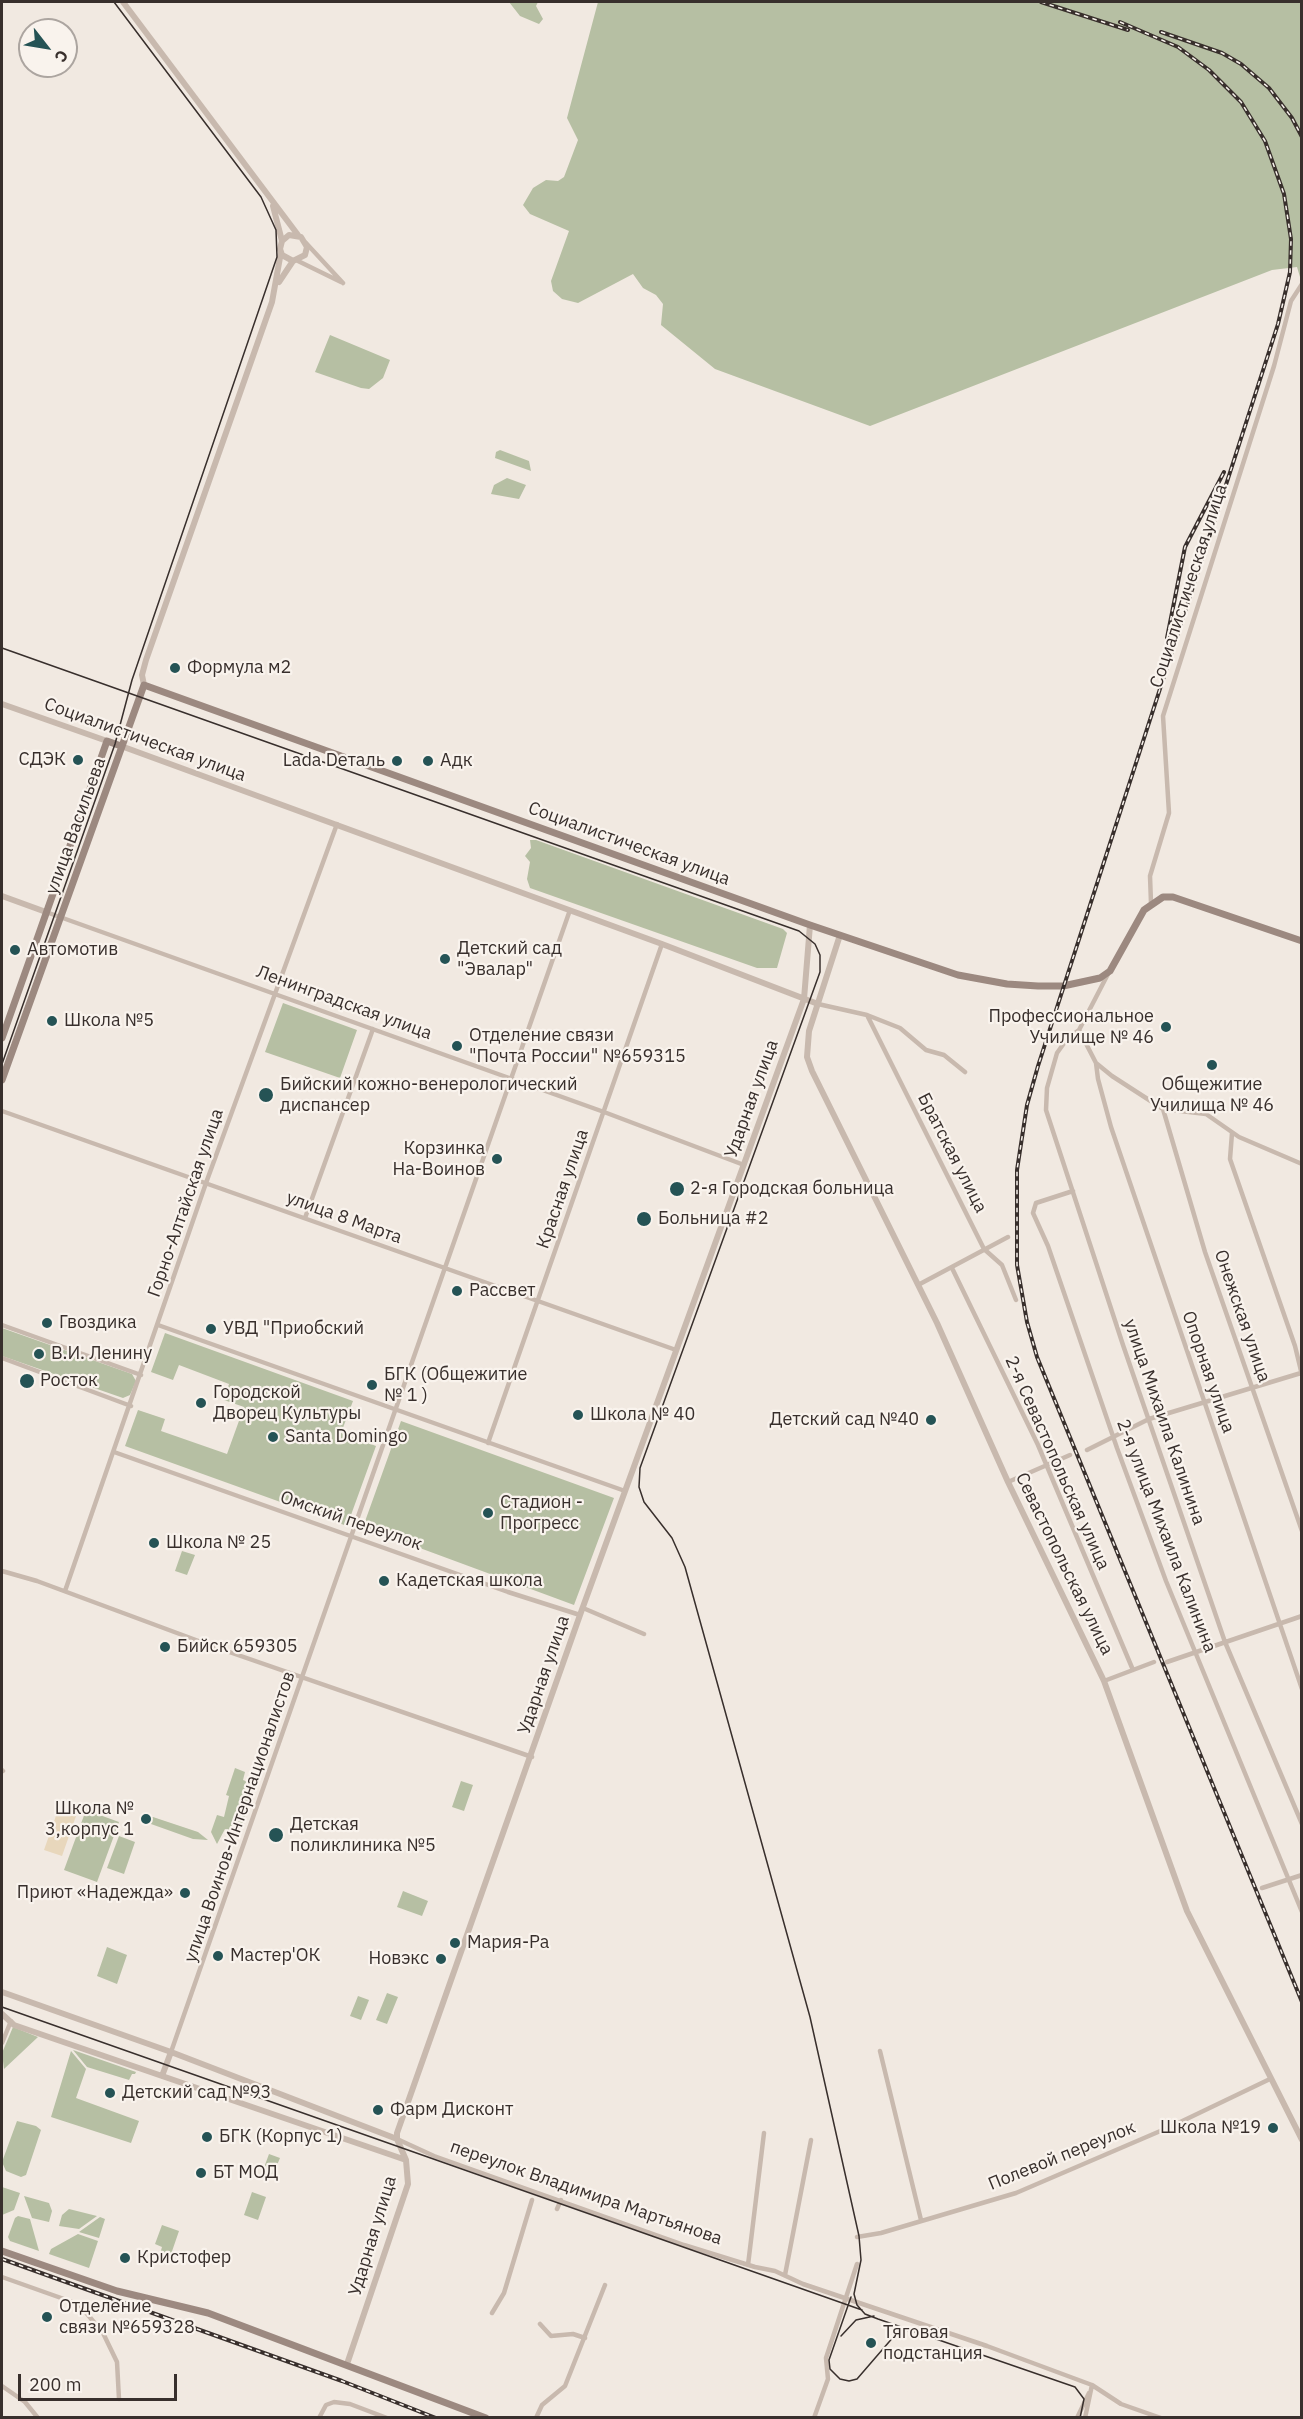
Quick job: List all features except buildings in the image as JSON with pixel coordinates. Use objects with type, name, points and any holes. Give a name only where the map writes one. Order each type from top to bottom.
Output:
[{"type":"main road","name":"улица Васильева","points":[[2,1080],[58,917],[144,685]]},
{"type":"main road","name":"Социалистическая улица","points":[[144,685],[810,925],[958,975],[1007,984],[1064,986],[1092,980],[1110,971]]},
{"type":"main road","points":[[2,1038],[107,741]]},
{"type":"main road","name":"Социалистическая улица","points":[[107,741],[121,746]]},
{"type":"main road","points":[[1110,971],[1144,910],[1151,903],[1163,897],[1173,897],[1302,941]]},
{"type":"main road","points":[[2,2251],[117,2291],[208,2313],[486,2418]]},
{"type":"street","points":[[123,2],[272,203],[343,283],[285,258],[280,252]]},
{"type":"street","points":[[144,685],[142,675],[277,285],[282,241],[272,203]]},
{"type":"street","points":[[282,241],[289,235],[298,235]]},
{"type":"street","points":[[277,285],[295,261],[305,255],[306,243]]},
{"type":"street","name":"Социалистическая улица","points":[[1151,903],[1150,876],[1169,813],[1163,716],[1280,347],[1292,301],[1302,284]]},
{"type":"street","name":"Социалистическая улица","points":[[2,704],[107,741]]},
{"type":"street","name":"Социалистическая улица","points":[[121,746],[662,944],[818,1004]]},
{"type":"street","name":"Горно-Алтайская улица","points":[[65,1591],[206,1183],[336,824]]},
{"type":"street","name":"Ленинградская улица","points":[[2,896],[604,1112],[744,1166]]},
{"type":"street","name":"улица Воинов-Интернационалистов","points":[[171,2052],[354,1535],[570,910]]},
{"type":"street","name":"Ударная улица","points":[[347,2364],[408,2184],[406,2160],[397,2139],[580,1615],[804,999],[810,925]]},
{"type":"street","name":"Севастопольская улица","points":[[840,935],[807,1044],[812,1071],[918,1285],[1008,1482],[1104,1681],[1186,1911],[1302,2140]]},
{"type":"street","name":"Красная улица","points":[[488,1443],[662,944]]},
{"type":"street","points":[[1110,971],[1079,1030],[1096,1063],[1163,1109],[1206,1114],[1232,1133],[1302,1164]]},
{"type":"street","points":[[818,1004],[867,1015],[904,1030],[926,1050],[944,1055],[965,1072]]},
{"type":"street","name":"Братская улица","points":[[867,1015],[984,1249],[1001,1262],[1016,1300]]},
{"type":"street","points":[[305,1218],[373,1029]]},
{"type":"street","name":"улица Михаила Калинина","points":[[1079,1030],[1067,1039],[1057,1053],[1046,1103],[1073,1191],[1225,1642],[1302,1824]]},
{"type":"street","name":"Опорная улица","points":[[1096,1063],[1111,1127],[1302,1689]]},
{"type":"street","name":"Онежская улица","points":[[1163,1109],[1205,1252],[1302,1531]]},
{"type":"street","name":"улица 8 Марта","points":[[2,1111],[676,1350]]},
{"type":"street","points":[[1087,1450],[1149,1419],[1301,1374],[1295,1346],[1230,1159],[1232,1133]]},
{"type":"street","name":"2-я улица Михаила Калинина","points":[[1073,1191],[1036,1203],[1033,1210],[1053,1259],[1113,1437],[1195,1652],[1302,1912]]},
{"type":"street","points":[[918,1285],[1008,1237]]},
{"type":"street","name":"2-я Севастопольская улица","points":[[952,1268],[978,1317],[1046,1465],[1133,1670]]},
{"type":"street","points":[[2,1325],[141,1375]]},
{"type":"street","points":[[158,1325],[625,1491]]},
{"type":"street","points":[[2,1358],[130,1406]]},
{"type":"street","name":"Омский переулок","points":[[114,1452],[354,1535],[508,1592],[580,1615]]},
{"type":"street","points":[[1008,1482],[1070,1455]]},
{"type":"street","points":[[2,1571],[65,1591],[532,1757]]},
{"type":"street","points":[[583,1608],[644,1634]]},
{"type":"street","points":[[1167,1662],[1302,1616]]},
{"type":"street","points":[[1104,1681],[1154,1662]]},
{"type":"street","points":[[1262,1888],[1302,1875]]},
{"type":"street","name":"переулок Владимира Мартьянова","points":[[2,1992],[171,2052],[397,2139],[435,2156],[748,2265],[784,2275],[803,2284],[891,2312],[1092,2385],[1121,2404],[1161,2418]]},
{"type":"street","points":[[2,2014],[15,2025],[406,2160]]},
{"type":"street","points":[[2,2043],[11,2021]]},
{"type":"street","points":[[880,2051],[921,2220]]},
{"type":"street","points":[[162,2076],[171,2052]]},
{"type":"street","name":"Полевой переулок","points":[[856,2237],[880,2234],[1016,2193],[1172,2126],[1270,2079]]},
{"type":"street","points":[[748,2265],[764,2133]]},
{"type":"street","points":[[784,2275],[811,2140]]},
{"type":"street","points":[[492,2313],[504,2293],[532,2200]]},
{"type":"street","points":[[557,2209],[561,2200]]},
{"type":"street","points":[[814,2418],[828,2379],[826,2358],[857,2264]]},
{"type":"street","points":[[2,2277],[78,2304],[83,2308],[103,2333],[117,2362],[119,2399]]},
{"type":"street","points":[[536,2418],[542,2405],[565,2386],[605,2285]]},
{"type":"street","points":[[540,2324],[551,2336],[573,2334],[585,2338]]},
{"type":"street","points":[[1077,2418],[1092,2385]]},
{"type":"street","points":[[2,2386],[25,2402],[38,2418]]},
{"type":"street","points":[[1085,2418],[1089,2393]]},
{"type":"street","points":[[319,2418],[331,2402],[350,2404],[387,2418]]},
{"type":"green space","points":[[509,2],[538,2],[536,6],[543,19],[539,24],[520,16]]},
{"type":"green space","points":[[598,2],[1301,2],[1301,276],[1297,267],[1272,270],[870,426],[715,369],[661,325],[663,304],[656,295],[643,288],[633,274],[578,303],[562,299],[553,291],[551,281],[569,231],[530,214],[523,205],[533,188],[546,180],[558,181],[564,177],[578,140],[567,118]]},
{"type":"green space","points":[[330,335],[390,360],[383,378],[369,389],[315,372]]},
{"type":"green space","points":[[500,450],[529,461],[531,471],[495,458],[496,452]]},
{"type":"green space","points":[[507,478],[526,485],[519,499],[491,494],[494,485]]},
{"type":"green space","points":[[530,840],[536,840],[783,929],[787,933],[777,968],[757,968],[530,888],[527,879],[530,862],[525,856],[531,848]]},
{"type":"green space","points":[[283,1003],[357,1030],[340,1078],[265,1052]]},
{"type":"green space","points":[[2,1328],[132,1374],[136,1381],[130,1395],[123,1398],[2,1356]]},
{"type":"green space","points":[[165,1333],[353,1401],[341,1433],[376,1446],[347,1526],[125,1446],[138,1410],[165,1419],[161,1431],[227,1454],[244,1407],[224,1400],[229,1384],[179,1365],[173,1380],[151,1372]]},
{"type":"green space","name":"Стадион - Прогресс","points":[[401,1421],[614,1498],[574,1605],[363,1527]]},
{"type":"green space","points":[[182,1551],[195,1555],[187,1575],[175,1571]]},
{"type":"green space","points":[[235,1768],[245,1772],[243,1780],[256,1785],[239,1833],[225,1829],[217,1844],[211,1832],[217,1815],[224,1817],[229,1796],[226,1795]]},
{"type":"green space","points":[[461,1781],[473,1785],[464,1811],[452,1807]]},
{"type":"green space","points":[[86,1810],[119,1822],[97,1882],[64,1870]]},
{"type":"green space","points":[[153,1817],[198,1832],[208,1840],[193,1839],[151,1824],[148,1818]]},
{"type":"green space","points":[[119,1836],[135,1842],[124,1874],[107,1868]]},
{"type":"green space","points":[[403,1891],[428,1901],[422,1916],[397,1907]]},
{"type":"green space","points":[[107,1947],[127,1955],[117,1984],[97,1976]]},
{"type":"green space","points":[[387,1993],[398,1997],[387,2024],[376,2020]]},
{"type":"green space","points":[[358,1996],[369,2000],[361,2020],[350,2016]]},
{"type":"green space","points":[[13,2027],[38,2037],[4,2069],[2,2053]]},
{"type":"green space","points":[[73,2050],[136,2072],[129,2080],[87,2067]]},
{"type":"green space","points":[[71,2051],[86,2069],[76,2098],[139,2121],[131,2143],[51,2117]]},
{"type":"green space","points":[[17,2121],[36,2126],[41,2130],[26,2175],[21,2177],[6,2171],[2,2162]]},
{"type":"green space","points":[[269,2154],[280,2158],[272,2177],[262,2173]]},
{"type":"green space","points":[[2,2187],[20,2193],[14,2210],[2,2215]]},
{"type":"green space","points":[[252,2192],[266,2197],[258,2220],[244,2215]]},
{"type":"green space","points":[[24,2196],[49,2203],[52,2211],[49,2222],[32,2218]]},
{"type":"green space","points":[[69,2209],[97,2216],[79,2229],[59,2226],[62,2215]]},
{"type":"green space","points":[[18,2216],[30,2219],[39,2251],[10,2241],[8,2237],[15,2218]]},
{"type":"green space","points":[[100,2217],[105,2219],[99,2238],[79,2232]]},
{"type":"green space","points":[[162,2225],[179,2231],[169,2260],[159,2257],[162,2247],[155,2244]]},
{"type":"green space","points":[[78,2234],[98,2241],[89,2268],[49,2254],[51,2249]]},
{"type":"sand","points":[[58,1810],[76,1816],[62,1856],[44,1850]]},
{"type":"tram line","points":[[2,1064],[115,744],[132,680],[277,257],[276,230],[261,197],[114,2]]},
{"type":"tram line","points":[[2,648],[799,931],[815,944],[820,955],[820,972],[640,1468],[639,1487],[644,1502],[672,1538],[685,1567],[810,2017],[859,2236],[861,2260],[854,2294],[857,2305],[865,2314],[878,2319],[1075,2387],[1084,2399],[1080,2418]]},
{"type":"tram line","points":[[2,2007],[862,2310]]},
{"type":"tram line","points":[[851,2297],[829,2360],[830,2369],[840,2379],[849,2381],[857,2379],[895,2335],[911,2330]]},
{"type":"tram line","points":[[841,2336],[856,2320],[874,2316]]},
{"type":"railway","points":[[1041,2],[1128,30]]},
{"type":"railway","points":[[1120,22],[1178,47],[1209,70],[1241,102],[1265,141],[1284,194],[1291,239],[1290,272],[1278,324],[1027,1105],[1017,1170],[1017,1265],[1027,1322],[1037,1357],[1302,2002]]},
{"type":"railway","points":[[1161,32],[1222,53],[1241,64],[1269,88],[1292,118],[1302,137]]},
{"type":"railway","points":[[1167,638],[1185,547],[1224,472]]},
{"type":"railway","points":[[2,2259],[342,2381],[436,2418]]},
{"type":"place","name":"Формула м2","points":[[175,668]]},
{"type":"place","name":"СДЭК","points":[[78,760]]},
{"type":"place","name":"Lada Dеталь","points":[[397,761]]},
{"type":"place","name":"Адк","points":[[428,761]]},
{"type":"place","name":"Автомотив","points":[[15,950]]},
{"type":"place","name":"Детский сад \"Эвалар\"","points":[[445,959]]},
{"type":"place","name":"Школа №5","points":[[52,1021]]},
{"type":"place","name":"Профессиональное Училище № 46","points":[[1166,1027]]},
{"type":"place","name":"Отделение связи \"Почта России\" №659315","points":[[457,1046]]},
{"type":"place","name":"Общежитие Училища № 46","points":[[1212,1065]]},
{"type":"place","name":"Бийский кожно-венерологический диспансер","points":[[266,1095]]},
{"type":"place","name":"Корзинка На-Воинов","points":[[497,1159]]},
{"type":"place","name":"2-я Городская больница","points":[[677,1189]]},
{"type":"place","name":"Больница #2","points":[[644,1219]]},
{"type":"place","name":"Рассвет","points":[[457,1291]]},
{"type":"place","name":"Гвоздика","points":[[47,1323]]},
{"type":"place","name":"УВД \"Приобский","points":[[211,1329]]},
{"type":"place","name":"В.И. Ленину","points":[[39,1354]]},
{"type":"place","name":"Росток","points":[[27,1381]]},
{"type":"place","name":"БГК (Общежитие № 1 )","points":[[372,1385]]},
{"type":"place","name":"Городской Дворец Культуры","points":[[201,1403]]},
{"type":"place","name":"Школа № 40","points":[[578,1415]]},
{"type":"place","name":"Детский сад №40","points":[[931,1420]]},
{"type":"place","name":"Santa Domingo","points":[[273,1437]]},
{"type":"place","name":"Стадион - Прогресс","points":[[488,1513]]},
{"type":"place","name":"Школа № 25","points":[[154,1543]]},
{"type":"place","name":"Кадетская школа","points":[[384,1581]]},
{"type":"place","name":"Бийск 659305","points":[[165,1647]]},
{"type":"place","name":"Школа № 3,корпус 1","points":[[146,1819]]},
{"type":"place","name":"Детская поликлиника №5","points":[[276,1835]]},
{"type":"place","name":"Приют «Надежда»","points":[[185,1893]]},
{"type":"place","name":"Мария-Ра","points":[[455,1943]]},
{"type":"place","name":"Мастер'ОК","points":[[218,1956]]},
{"type":"place","name":"Новэкс","points":[[441,1959]]},
{"type":"place","name":"Детский сад №93","points":[[110,2093]]},
{"type":"place","name":"Фарм Дисконт","points":[[378,2110]]},
{"type":"place","name":"Школа №19","points":[[1273,2128]]},
{"type":"place","name":"БГК (Корпус 1)","points":[[207,2137]]},
{"type":"place","name":"БТ МОД","points":[[201,2173]]},
{"type":"place","name":"Кристофер","points":[[125,2258]]},
{"type":"place","name":"Отделение связи №659328","points":[[47,2317]]},
{"type":"place","name":"Тяговая подстанция","points":[[871,2343]]}]
